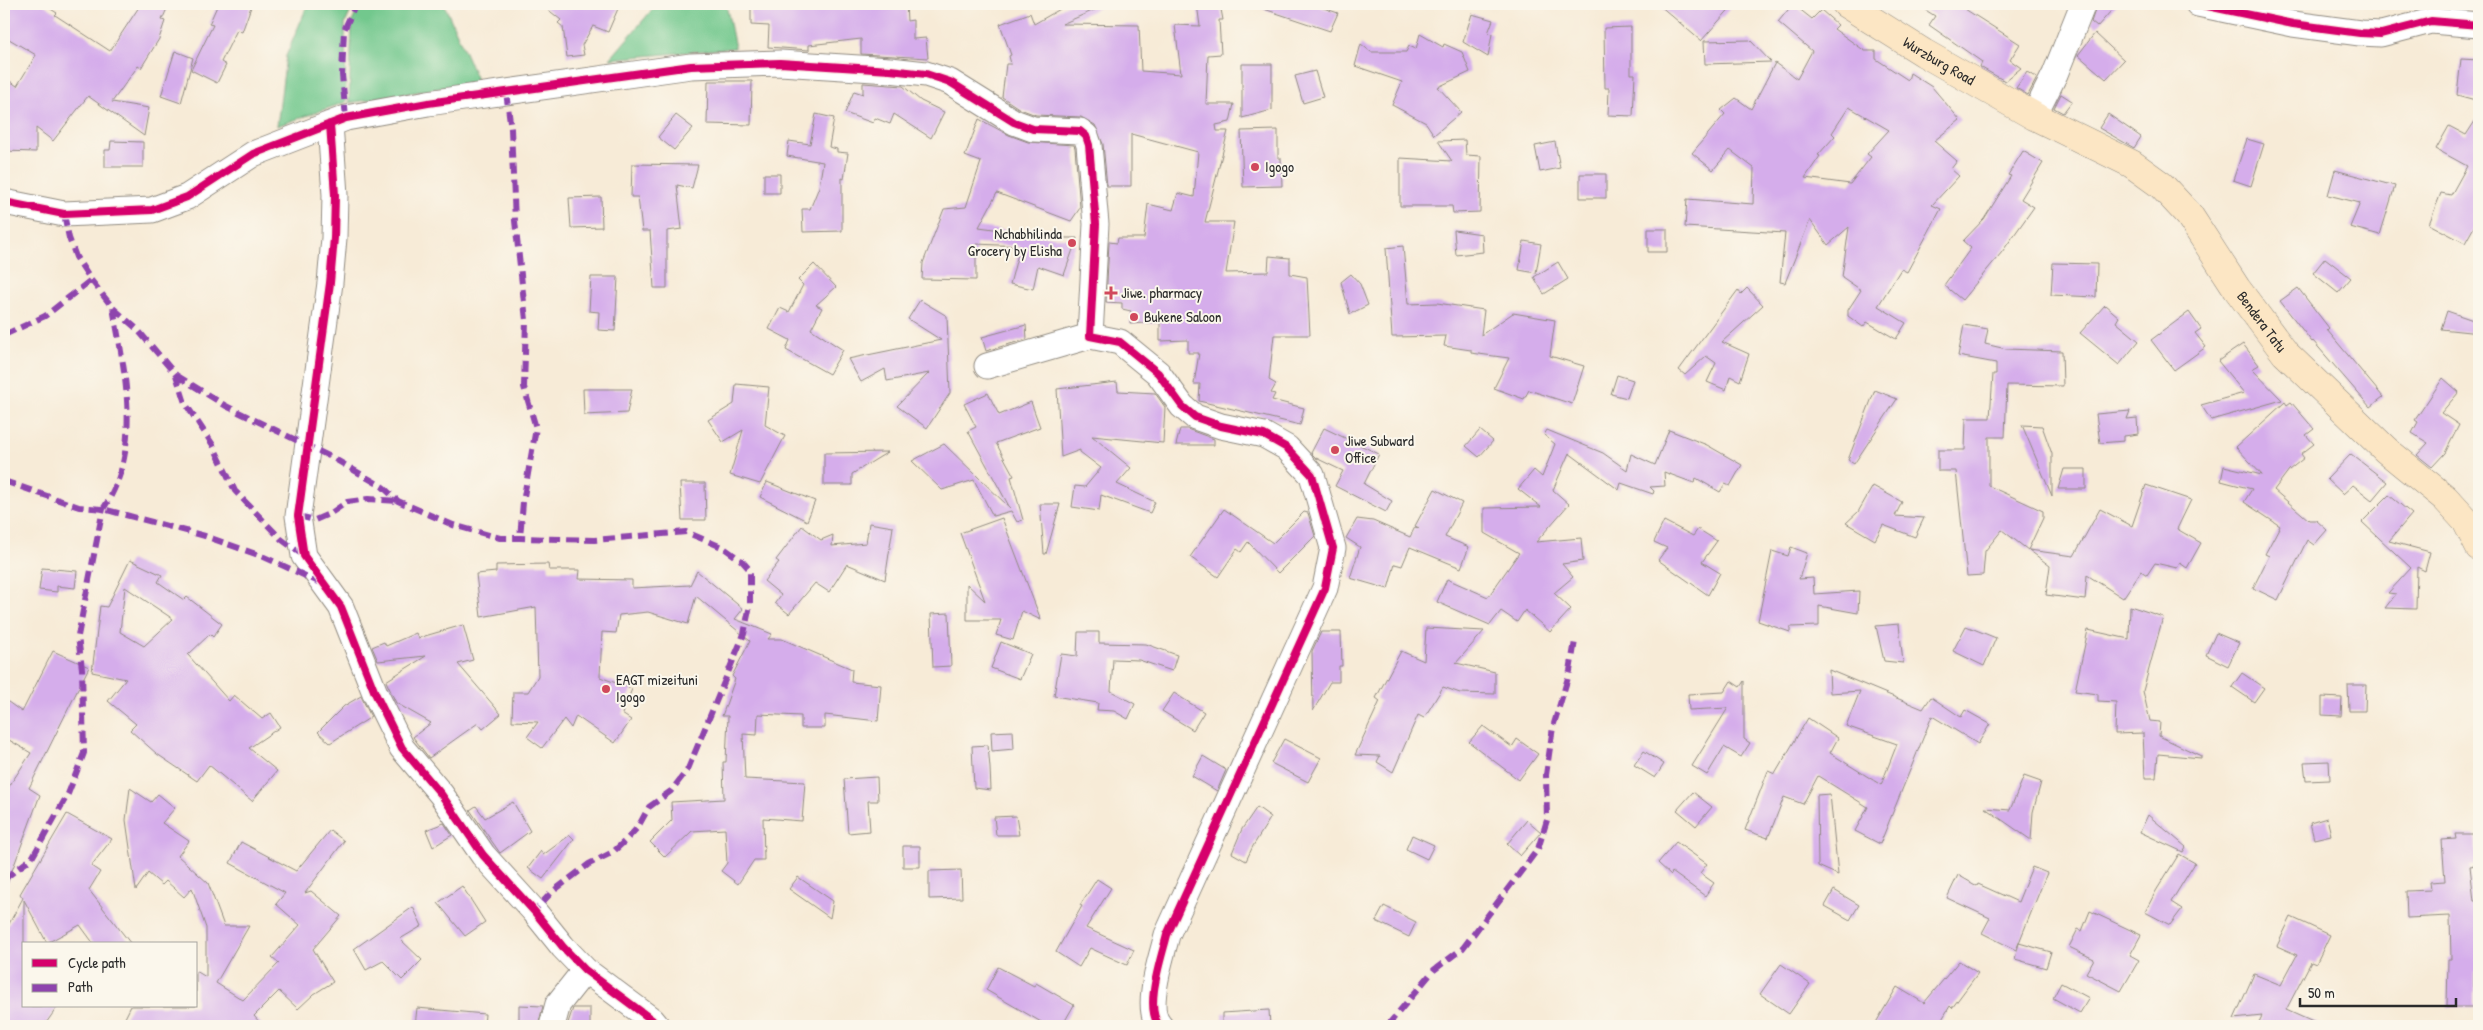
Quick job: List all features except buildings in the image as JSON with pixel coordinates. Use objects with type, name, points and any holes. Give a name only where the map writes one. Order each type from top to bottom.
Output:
[{"type":"main road","name":"Wurzburg Road","points":[[1846,4],[1924,53],[2034,116]]},
{"type":"main road","name":"Bendera Tatu","points":[[2034,116],[2132,164],[2161,185],[2189,215],[2237,289],[2285,353],[2386,450],[2473,521],[2479,547]]},
{"type":"street","points":[[2034,116],[2055,74],[2083,4]]},
{"type":"street","points":[[2198,4],[2293,24],[2360,33],[2381,34],[2431,21],[2479,25]]},
{"type":"street","points":[[4,202],[64,214],[152,210],[186,198],[253,154],[346,118],[428,103],[692,66],[780,63],[881,69],[926,74],[950,82],[1014,122],[1033,129],[1080,131],[1086,136],[1089,146],[1096,224],[1090,336]]},
{"type":"street","points":[[330,124],[335,195],[334,238],[330,283],[298,516],[304,556],[341,607],[375,693],[402,748],[441,794],[483,855],[534,910],[562,947],[585,970],[652,1020],[657,1026]]},
{"type":"street","points":[[987,366],[1090,336],[1120,342],[1158,373],[1182,406],[1195,417],[1222,426],[1264,435],[1287,448],[1312,475],[1333,548],[1325,588],[1168,935],[1152,995],[1157,1023],[1160,1026]]},
{"type":"street","points":[[552,1026],[558,1004],[585,970]]},
{"type":"green space","points":[[308,4],[354,4],[345,24],[346,102],[277,126],[286,56]]},
{"type":"green space","points":[[360,4],[444,4],[478,82],[349,103],[352,22]]},
{"type":"green space","points":[[657,4],[726,4],[735,48],[610,59]]},
{"type":"marked path","points":[[346,118],[342,75],[344,30],[356,4]]},
{"type":"marked path","points":[[506,92],[511,129],[515,221],[526,320],[524,387],[536,428],[523,502],[520,538]]},
{"type":"marked path","points":[[64,214],[69,238],[76,257],[113,308],[137,329],[176,375],[185,403],[213,445],[235,491],[281,539],[304,556]]},
{"type":"marked path","points":[[4,335],[45,316],[91,280]]},
{"type":"marked path","points":[[4,879],[32,858],[68,794],[84,753],[82,669],[78,636],[103,509],[115,486],[123,462],[127,437],[126,384],[113,308]]},
{"type":"marked path","points":[[176,375],[226,406],[333,458],[383,487],[398,501],[453,525],[500,538],[594,540],[686,532],[724,548],[742,561],[750,570],[750,605],[744,634],[688,769],[671,791],[649,807],[638,827],[613,852],[589,864],[552,892],[534,911]]},
{"type":"marked path","points":[[4,481],[79,507],[103,509],[205,536],[264,557],[321,583]]},
{"type":"marked path","points":[[298,516],[315,520],[331,513],[347,502],[368,499],[398,501]]},
{"type":"marked path","points":[[1387,1026],[1434,970],[1463,948],[1538,849],[1547,820],[1546,775],[1553,727],[1570,671],[1575,641]]},
{"type":"cycle path","points":[[2198,4],[2293,24],[2360,33],[2381,34],[2431,21],[2479,25]]},
{"type":"cycle path","points":[[4,202],[64,214],[152,210],[187,197],[253,154],[346,118],[428,103],[691,66],[780,63],[926,74],[950,82],[1014,122],[1033,129],[1080,131],[1086,136],[1089,145],[1096,224],[1090,336],[1120,342],[1158,373],[1182,406],[1195,417],[1221,426],[1264,435],[1287,448],[1312,475],[1333,548],[1325,588],[1167,935],[1153,995],[1155,1018],[1160,1026]]},
{"type":"cycle path","points":[[330,124],[335,195],[334,238],[330,283],[298,516],[304,556],[341,607],[375,693],[402,748],[441,794],[483,855],[534,911],[563,947],[585,970],[652,1020],[657,1026]]},
{"type":"place","name":"Igogo","points":[[1255,167]]},
{"type":"place","name":"Nchabhilinda Grocery by Elisha","points":[[1072,243]]},
{"type":"place","name":"Jiwe. pharmacy","points":[[1111,293]]},
{"type":"place","name":"Bukene Saloon","points":[[1134,317]]},
{"type":"place","name":"Jiwe Subward Office","points":[[1335,450]]},
{"type":"place","name":"EAGT mizeituni Igogo","points":[[606,689]]}]
